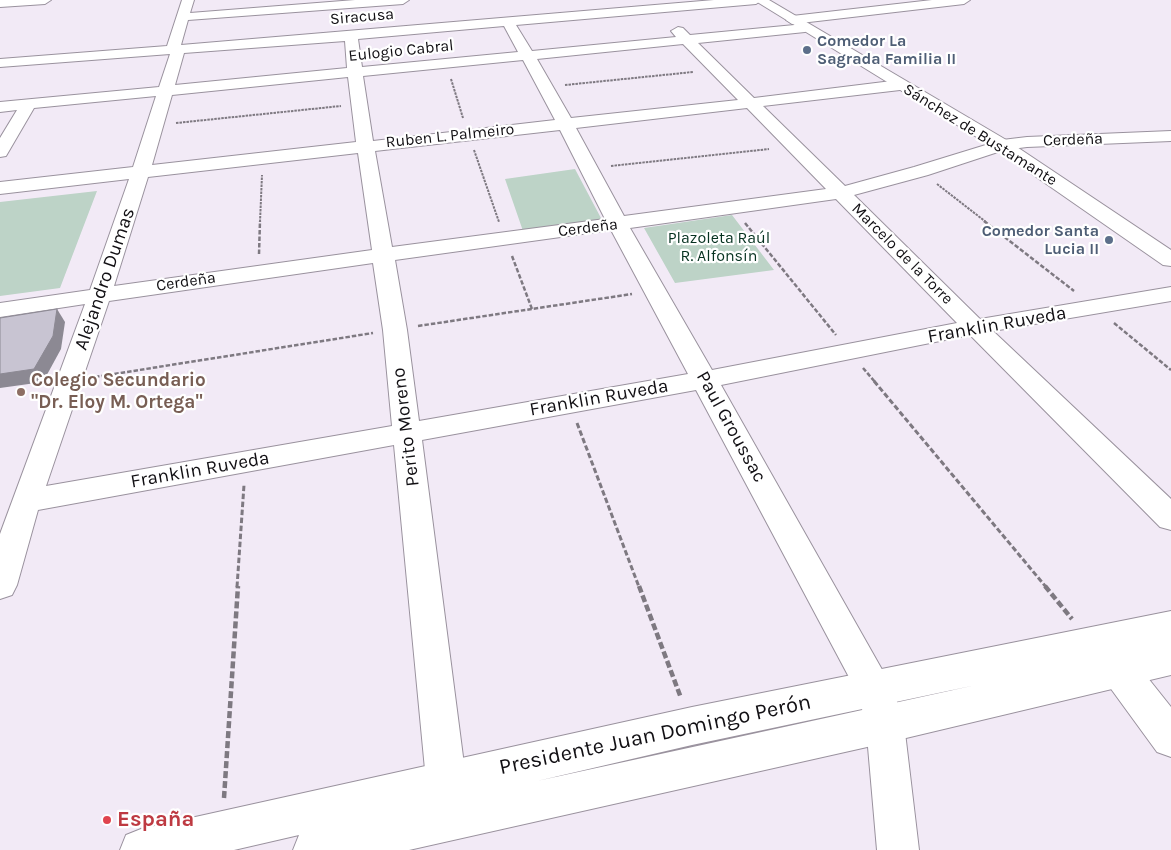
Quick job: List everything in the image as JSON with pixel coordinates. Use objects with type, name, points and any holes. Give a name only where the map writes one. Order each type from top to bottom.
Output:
[{"type":"street","points":[[0,3],[45,0]]},
{"type":"street","name":"Alejandro Dumas","points":[[0,585],[26,501],[100,295],[141,171],[177,54],[174,45],[188,0]]},
{"type":"street","points":[[183,17],[337,3],[403,0]]},
{"type":"street","name":"Siracusa","points":[[0,63],[508,22],[592,10],[656,9],[758,0]]},
{"type":"street","name":"Sánchez de Bustamante","points":[[758,0],[1002,145],[1171,260]]},
{"type":"street","points":[[792,20],[964,0]]},
{"type":"street","name":"Perito Moreno","points":[[337,3],[355,73],[395,330],[446,780],[445,821]]},
{"type":"street","name":"Marcelo de la Torre","points":[[656,9],[975,328],[1171,518]]},
{"type":"street","name":"Paul Groussac","points":[[508,22],[546,87],[618,224],[705,380],[880,707],[898,850]]},
{"type":"street","name":"Eulogio Cabral","points":[[0,107],[805,28]]},
{"type":"street","name":"Ruben L. Palmeiro","points":[[0,188],[752,103],[900,84]]},
{"type":"street","points":[[0,152],[29,104]]},
{"type":"street","name":"Cerdeña","points":[[0,310],[258,272],[841,193],[921,171],[1002,145],[1027,142],[1171,136]]},
{"type":"street","name":"Franklin Ruveda","points":[[26,501],[705,380],[975,328],[1171,294]]},
{"type":"street","name":"Presidente Juan Domingo Perón","points":[[314,850],[445,821],[880,707],[1106,657],[1171,627]]},
{"type":"street","points":[[1106,657],[1171,738]]},
{"type":"street","name":"Presidente Juan Domingo Perón","points":[[1106,657],[1171,658]]},
{"type":"street","name":"Presidente Juan Domingo Perón","points":[[141,850],[692,726],[880,707]]},
{"type":"path","points":[[446,64],[468,134],[532,309]]},
{"type":"path","points":[[546,87],[716,69]]},
{"type":"path","points":[[155,125],[359,104]]},
{"type":"path","points":[[589,169],[795,146]]},
{"type":"path","points":[[258,272],[262,158]]},
{"type":"path","points":[[921,171],[1171,370]]},
{"type":"path","points":[[733,208],[850,352],[1106,657]]},
{"type":"path","points":[[70,381],[655,290]]},
{"type":"path","points":[[570,404],[692,726]]},
{"type":"path","points":[[222,832],[245,462]]},
{"type":"green space","points":[[575,169],[602,220],[523,231],[505,179]]},
{"type":"green space","points":[[97,191],[60,288],[0,296],[0,202]]},
{"type":"green space","name":"Plazoleta Raúl R. Alfonsín","points":[[732,215],[774,270],[675,283],[644,228]]},
{"type":"building","name":"Colegio Secundario \"Dr. Eloy M. Ortega\"","points":[[57,309],[53,336],[34,369],[0,374],[0,318]]},
{"type":"place","name":"Comedor La Sagrada Familia II","points":[[807,50]]},
{"type":"place","name":"Comedor Santa Lucia II","points":[[1109,240]]},
{"type":"place","name":"Colegio Secundario \"Dr. Eloy M. Ortega\"","points":[[21,392]]},
{"type":"place","name":"España","points":[[107,820]]}]
